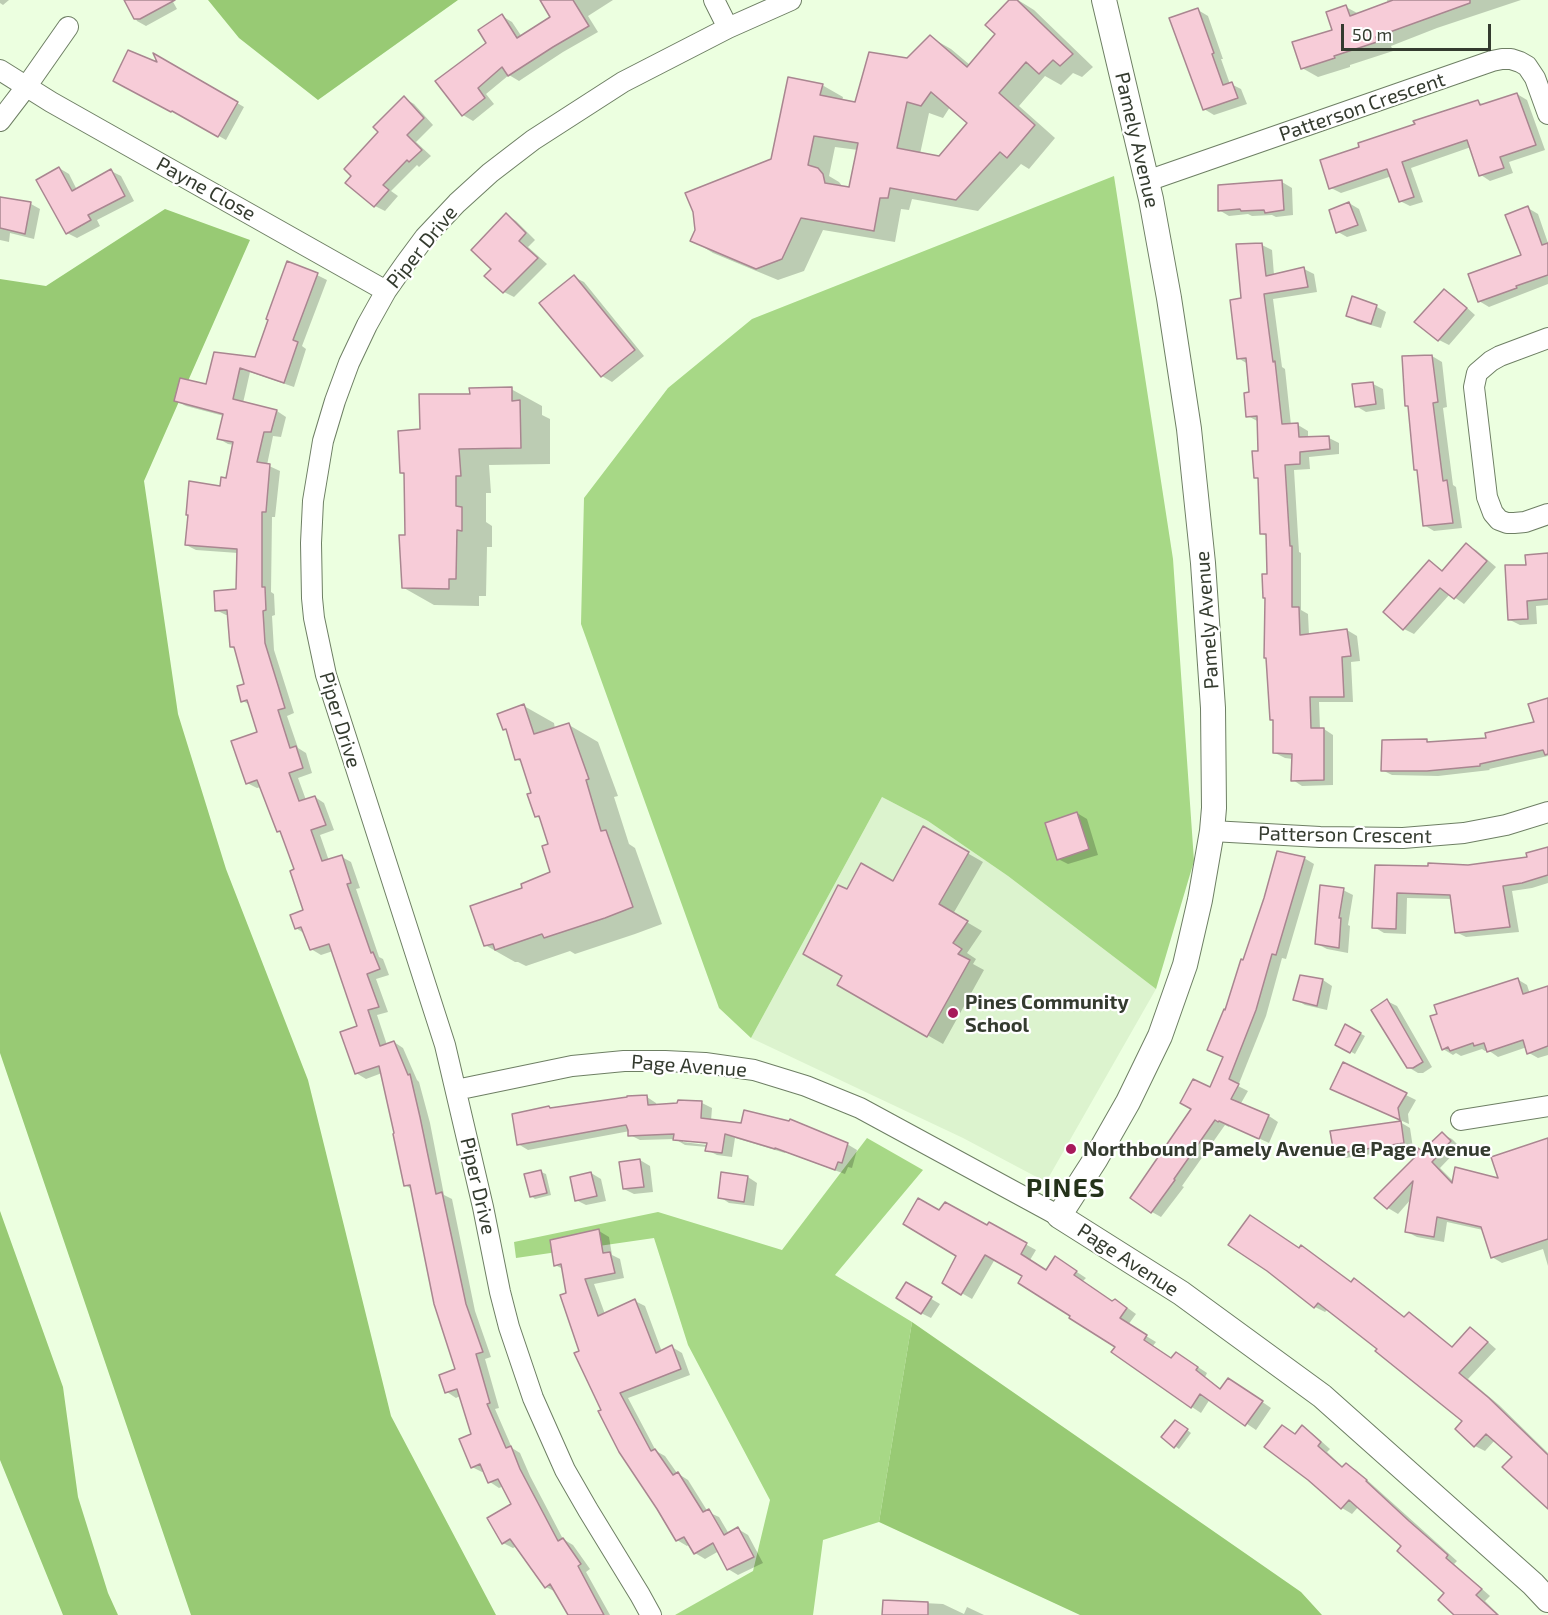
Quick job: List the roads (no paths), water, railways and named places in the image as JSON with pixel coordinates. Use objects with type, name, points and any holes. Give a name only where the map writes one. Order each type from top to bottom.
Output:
[{"type":"street","points":[[714,0],[728,28]]},
{"type":"street","name":"Piper Drive","points":[[651,1615],[571,1480],[548,1434],[517,1353],[500,1292],[483,1207],[436,1014],[326,675],[314,618],[311,523],[323,441],[349,363],[386,291],[425,237],[490,173],[533,140],[623,82],[728,28],[790,0]]},
{"type":"street","name":"Pamely Avenue","points":[[1059,1216],[1095,1160],[1128,1102],[1160,1036],[1185,965],[1200,900],[1212,831],[1213,708],[1203,563],[1189,429],[1169,298],[1147,181],[1104,0]]},
{"type":"street","points":[[0,121],[68,27]]},
{"type":"street","name":"Patterson Crescent","points":[[1147,181],[1502,59],[1511,59],[1527,66],[1535,78],[1548,114]]},
{"type":"street","name":"Payne Close","points":[[0,70],[51,102],[386,291]]},
{"type":"street","points":[[1548,338],[1491,361],[1477,373],[1474,387],[1487,497],[1493,513],[1499,520],[1507,523],[1525,522],[1548,514]]},
{"type":"street","name":"Patterson Crescent","points":[[1212,831],[1340,838],[1403,838],[1464,833],[1506,825],[1548,812]]},
{"type":"street","name":"Page Avenue","points":[[456,1090],[572,1066],[624,1061],[664,1061],[705,1063],[754,1070],[806,1086],[860,1108],[1059,1216],[1181,1293],[1322,1396],[1533,1584],[1548,1600]]},
{"type":"street","points":[[1461,1120],[1548,1106]]},
{"type":"place","name":"Pines Community School","points":[[953,1013]]},
{"type":"place","name":"Northbound Pamely Avenue @ Page Avenue","points":[[1071,1149]]},
{"type":"district","name":"PINES","points":[[1066,1188]]}]
